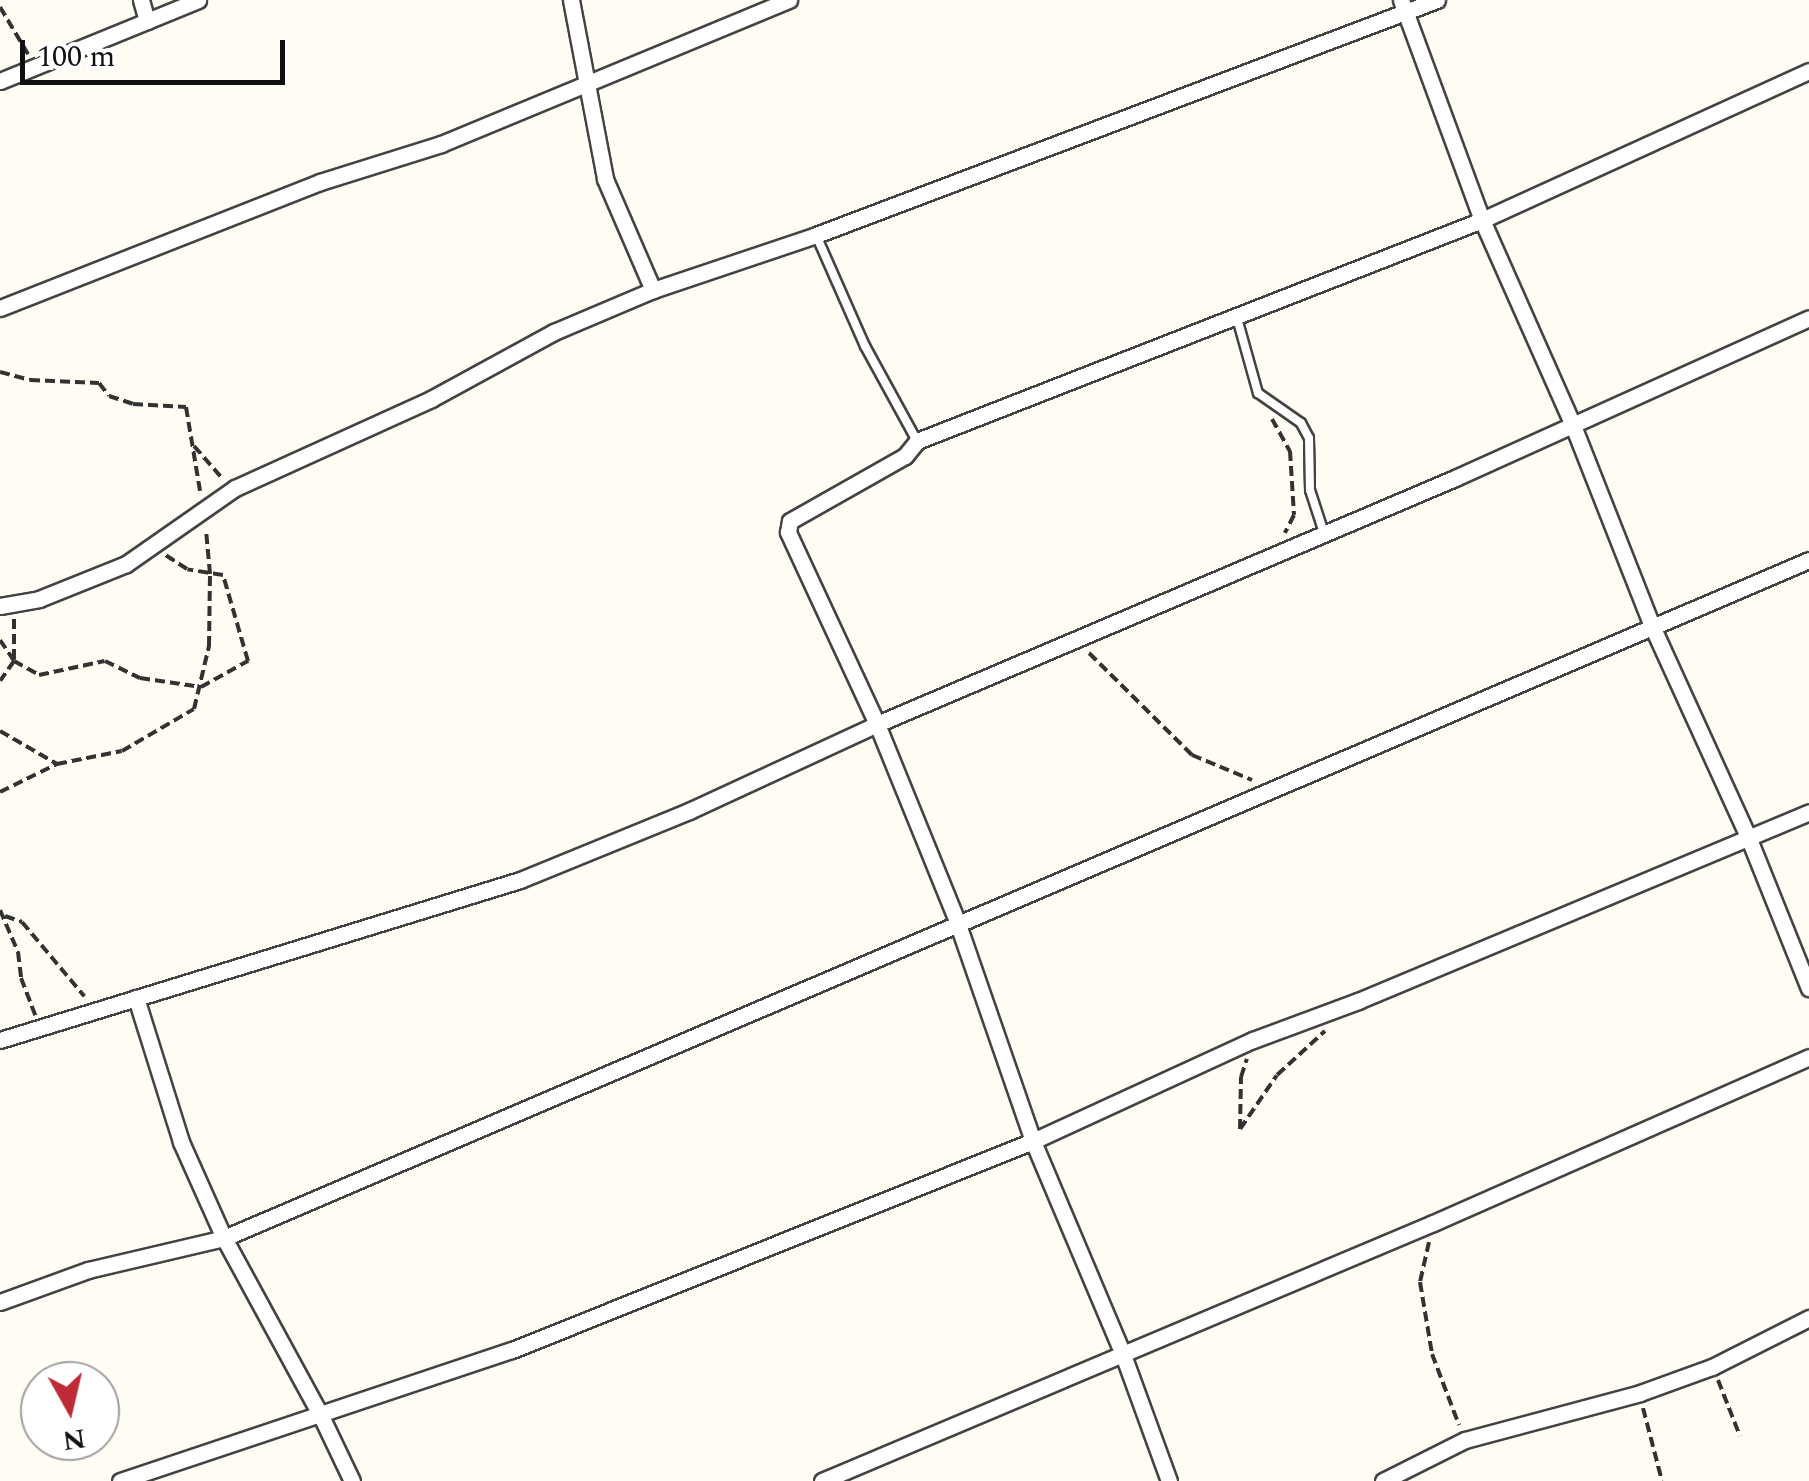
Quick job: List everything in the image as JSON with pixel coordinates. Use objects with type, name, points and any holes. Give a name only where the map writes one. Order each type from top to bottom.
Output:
[{"type":"street","points":[[141,0],[146,21]]},
{"type":"street","points":[[0,81],[198,0]]},
{"type":"street","points":[[571,0],[604,179],[653,290]]},
{"type":"street","points":[[0,308],[320,182],[442,144],[789,0]]},
{"type":"street","points":[[7,605],[39,598],[126,564],[232,490],[432,399],[554,332],[653,290],[816,234],[1404,7],[1437,0]]},
{"type":"street","points":[[1404,7],[1482,220],[1572,423],[1652,626],[1749,838],[1809,988]]},
{"type":"street","points":[[1169,1481],[1122,1352],[1033,1142],[957,921],[877,724],[788,532],[790,522],[904,456],[917,442],[1235,313],[1482,220],[1809,72]]},
{"type":"street","points":[[0,1040],[520,880],[689,811],[877,724],[1324,533],[1809,318]]},
{"type":"street","points":[[0,1302],[88,1270],[224,1238],[957,921],[1115,858],[1809,560]]},
{"type":"street","points":[[120,1481],[512,1350],[1033,1142],[1253,1040],[1358,1001],[1809,812]]},
{"type":"street","points":[[136,998],[181,1142],[224,1238],[322,1416],[352,1481]]},
{"type":"street","points":[[822,1481],[1434,1223],[1809,1057]]},
{"type":"street","points":[[1383,1481],[1465,1440],[1640,1393],[1712,1366],[1809,1318]]},
{"type":"lane","points":[[816,234],[865,346],[917,442]]},
{"type":"lane","points":[[1235,313],[1258,394],[1302,423],[1309,438],[1307,470],[1324,533]]},
{"type":"path","points":[[0,7],[35,67]]},
{"type":"path","points":[[0,372],[30,380],[99,383],[109,396],[133,404],[186,407],[210,574],[209,646],[194,710],[122,751],[57,764],[0,792]]},
{"type":"path","points":[[1258,394],[1290,451],[1294,515],[1274,554]]},
{"type":"path","points":[[191,442],[232,490]]},
{"type":"path","points":[[0,640],[14,661],[39,675],[105,661],[140,678],[201,687],[248,660],[223,576],[187,569],[152,545]]},
{"type":"path","points":[[0,681],[14,661],[7,605]]},
{"type":"path","points":[[1079,636],[1095,663],[1192,755],[1272,788]]},
{"type":"path","points":[[0,731],[57,764]]},
{"type":"path","points":[[0,910],[40,1029]]},
{"type":"path","points":[[5,916],[22,922],[70,975],[94,1012]]},
{"type":"path","points":[[1253,1040],[1241,1077],[1240,1128],[1277,1074],[1331,1026]]},
{"type":"path","points":[[1434,1223],[1420,1282],[1432,1354],[1465,1440]]},
{"type":"path","points":[[1712,1366],[1740,1436]]},
{"type":"path","points":[[1640,1393],[1662,1481]]}]
